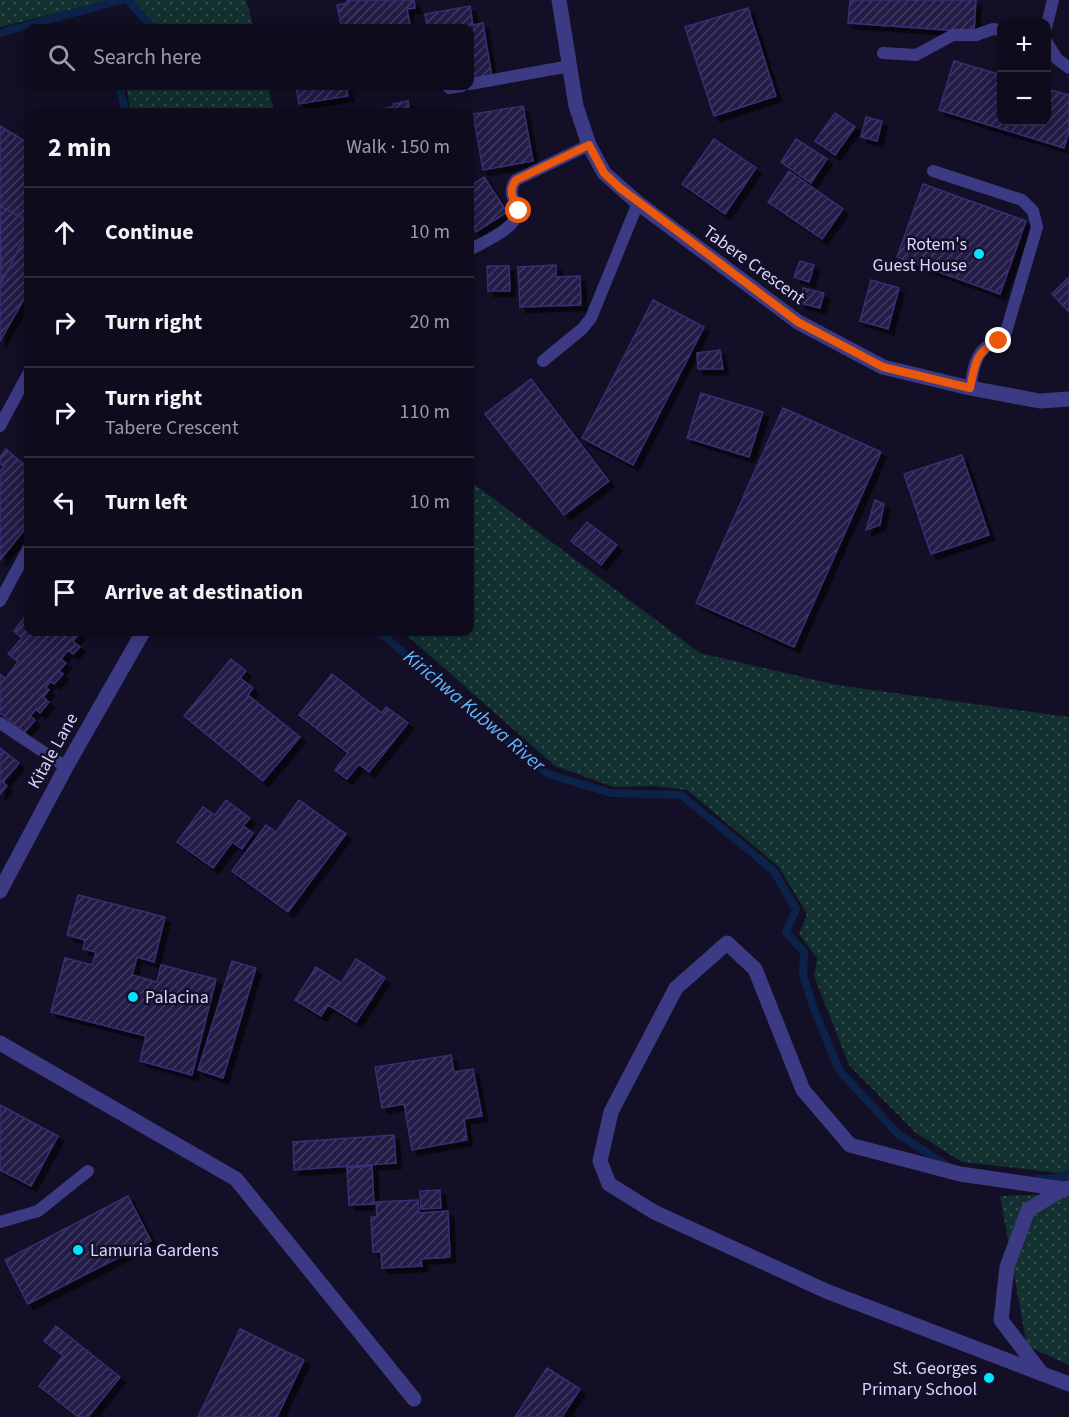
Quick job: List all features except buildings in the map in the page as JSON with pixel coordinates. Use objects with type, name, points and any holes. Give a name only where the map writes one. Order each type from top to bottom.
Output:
[{"type":"street","name":"Tabere Crescent","points":[[559,0],[576,106],[589,145],[604,173],[638,203],[798,322],[883,367],[1040,402],[1069,399]]},
{"type":"street","name":"Kitale Lane","points":[[0,891],[66,767],[141,636]]},
{"type":"street","points":[[1066,1189],[960,1174],[850,1145],[803,1090],[755,969],[727,943],[676,988],[611,1112],[600,1161],[609,1184],[654,1212],[826,1291],[1069,1384]]},
{"type":"street","points":[[0,1043],[236,1179],[414,1399]]},
{"type":"street","points":[[1042,1374],[1001,1320],[1007,1267],[1028,1210],[1066,1189]]},
{"type":"lane","points":[[1049,18],[1053,0]]},
{"type":"lane","points":[[883,53],[916,55],[953,35],[976,35],[997,29]]},
{"type":"lane","points":[[1051,48],[1058,59],[1069,68]]},
{"type":"lane","points":[[474,83],[570,66]]},
{"type":"lane","points":[[474,248],[511,226],[516,220],[519,211],[511,193],[511,186],[516,180],[589,145]]},
{"type":"lane","points":[[933,171],[1022,200],[1033,211],[1037,227],[1006,332],[999,341],[987,346],[976,359],[970,388]]},
{"type":"lane","points":[[543,361],[582,329],[591,318],[638,203]]},
{"type":"lane","points":[[0,426],[24,381]]},
{"type":"lane","points":[[0,601],[24,556]]},
{"type":"lane","points":[[0,723],[66,767]]},
{"type":"lane","points":[[0,1222],[38,1211],[88,1171]]},
{"type":"green space","points":[[0,0],[110,0],[0,27]]},
{"type":"green space","points":[[133,0],[246,0],[253,24],[154,24]]},
{"type":"green space","points":[[127,90],[269,90],[273,108],[130,108]]},
{"type":"green space","points":[[474,484],[700,653],[837,685],[1069,717],[1069,1171],[1060,1173],[962,1162],[916,1133],[849,1065],[814,976],[817,958],[799,934],[807,914],[779,867],[687,790],[654,786],[614,787],[555,766],[408,636],[474,636]]},
{"type":"green space","points":[[1069,1194],[1069,1365],[1027,1346],[1000,1196]]},
{"type":"waterway","name":"Kirichwa Kubwa River","points":[[33,24],[122,0]]},
{"type":"waterway","name":"Kirichwa Kubwa River","points":[[127,0],[150,24]]},
{"type":"waterway","name":"Kirichwa Kubwa River","points":[[0,33],[24,27]]},
{"type":"waterway","name":"Kirichwa Kubwa River","points":[[120,90],[125,108]]},
{"type":"waterway","name":"Kirichwa Kubwa River","points":[[384,636],[548,774],[611,793],[681,795],[773,870],[796,909],[786,932],[804,952],[803,975],[839,1070],[898,1134],[949,1167]]},
{"type":"waterway","name":"Kirichwa Kubwa River","points":[[1038,1179],[1069,1176]]},
{"type":"place","name":"Rotem's Guest House","points":[[979,254]]},
{"type":"place","name":"Palacina","points":[[133,997]]},
{"type":"place","name":"Lamuria Gardens","points":[[78,1250]]},
{"type":"place","name":"St. Georges Primary School","points":[[989,1378]]},
{"type":"route","points":[[519,211],[511,193],[511,186],[516,180],[589,145],[604,173],[656,217],[798,322],[883,367],[970,388],[976,359],[987,346],[999,341]]}]
